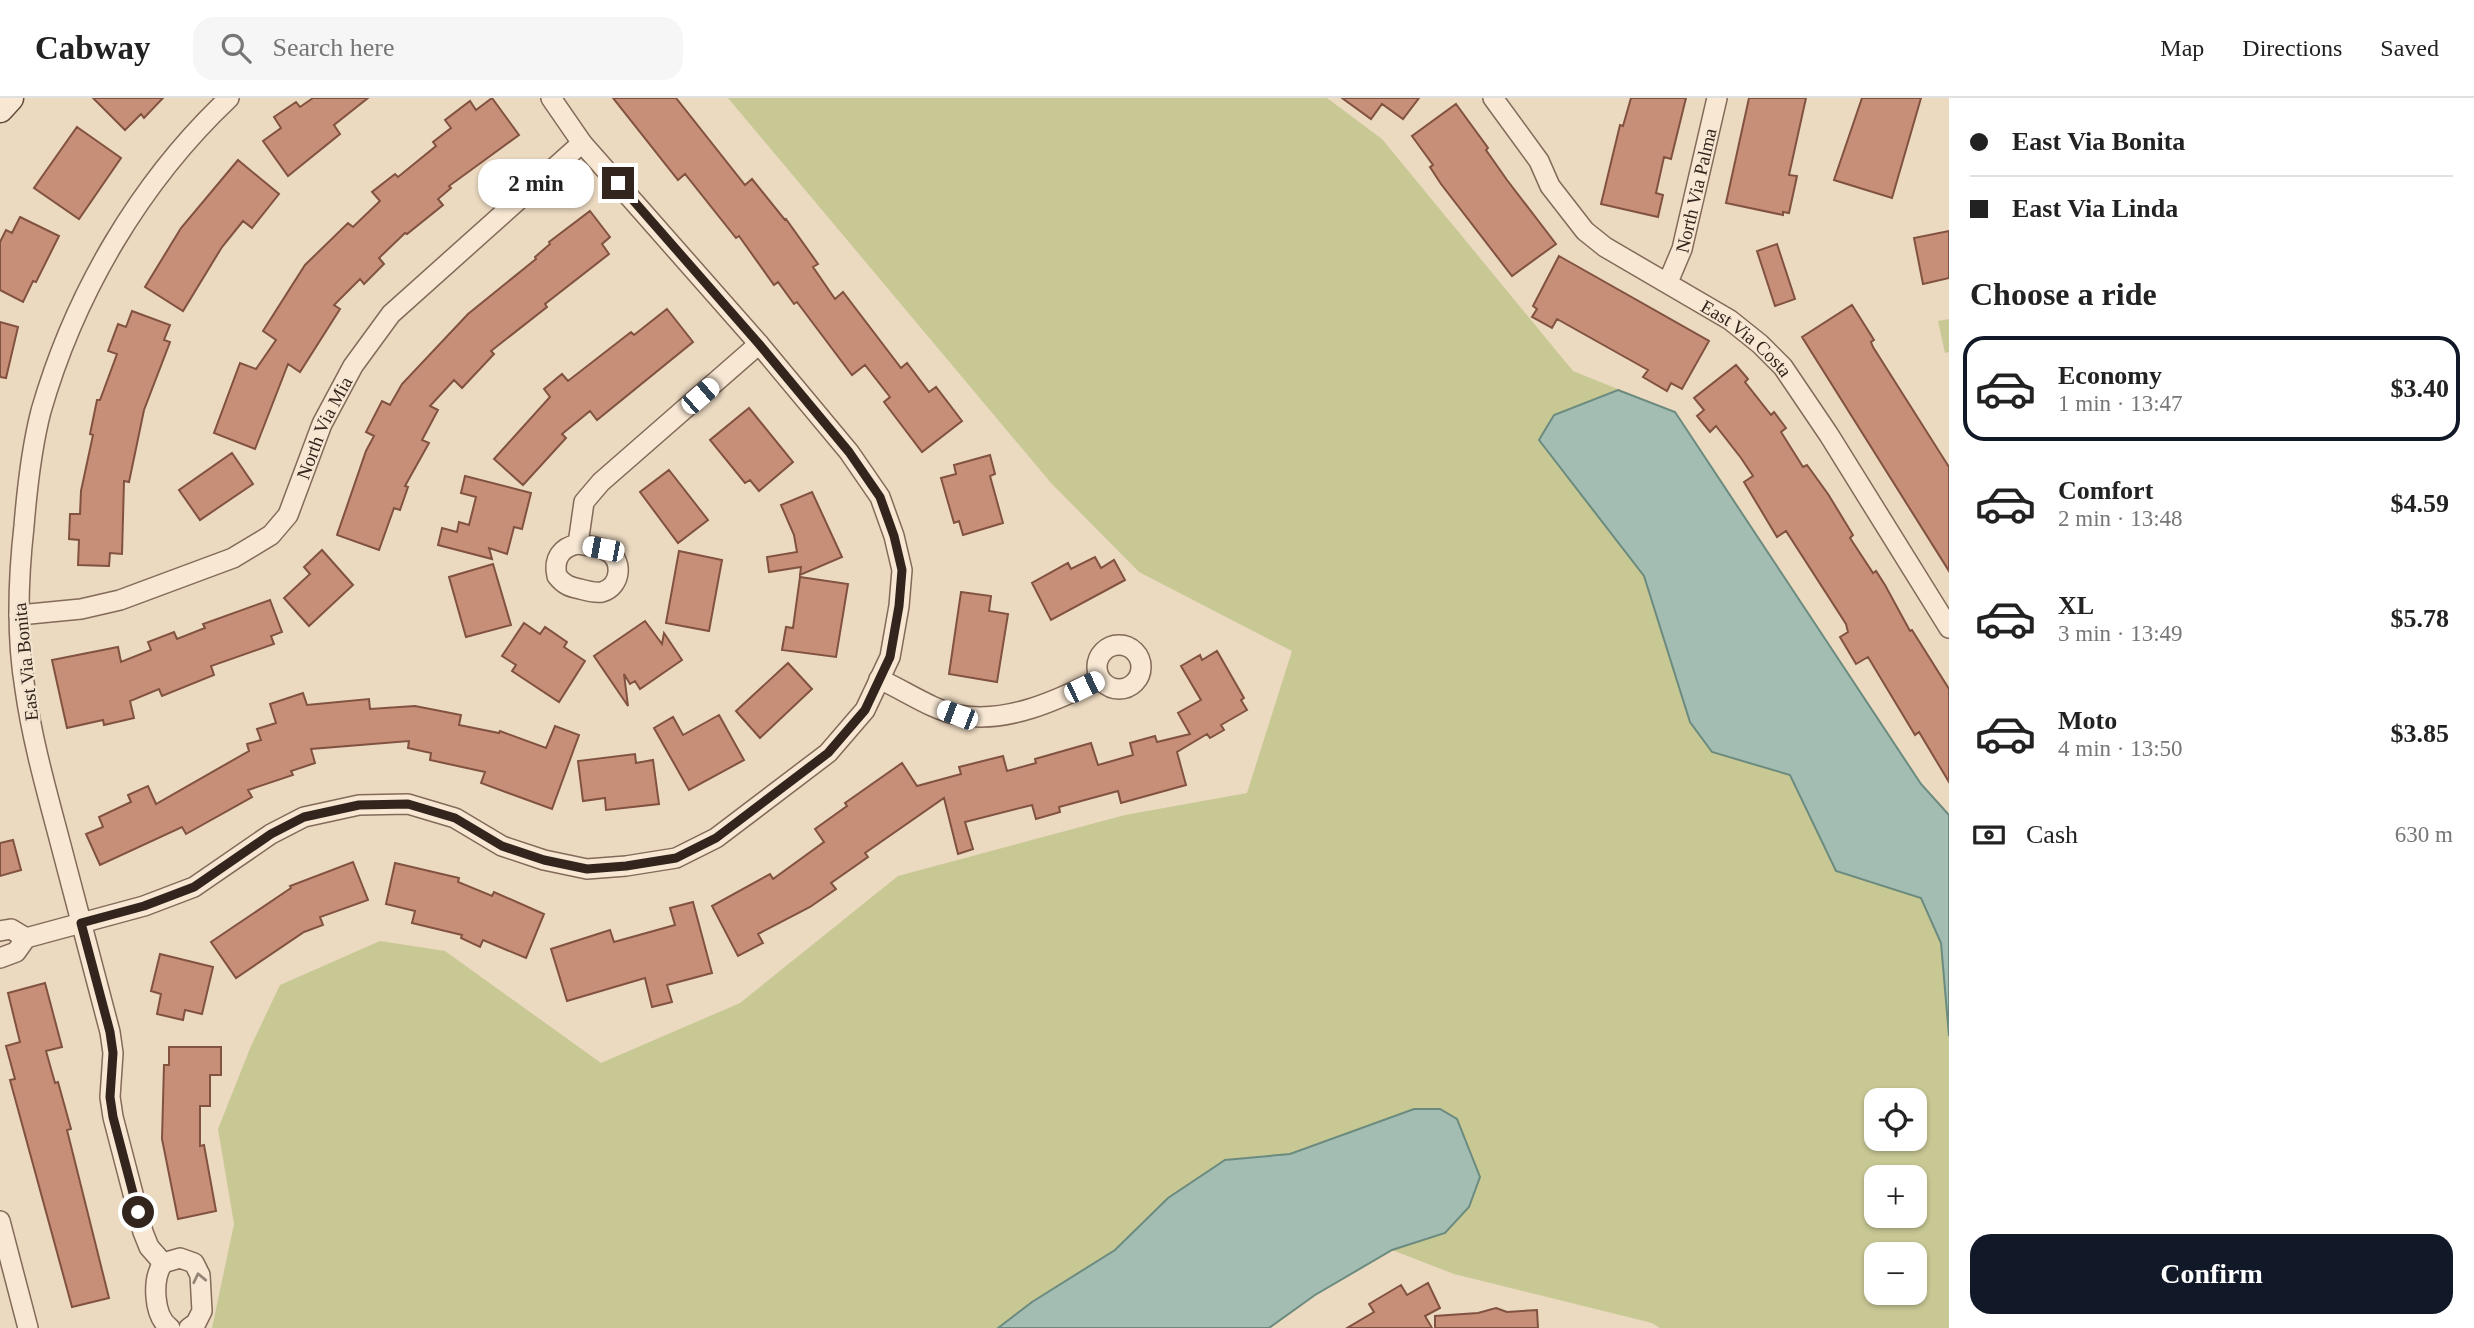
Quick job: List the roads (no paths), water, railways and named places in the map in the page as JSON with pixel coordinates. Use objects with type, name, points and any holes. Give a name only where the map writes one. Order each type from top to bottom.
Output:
[{"type":"main road","points":[[0,109],[10,98]]},
{"type":"street","name":"East Via Bonita","points":[[163,1263],[149,1247],[143,1232],[113,1117],[110,1097],[113,1053],[110,1032],[35,742],[24,687],[18,578],[26,501],[41,412],[74,316],[114,243],[157,176],[202,123],[229,98]]},
{"type":"street","points":[[0,958],[16,952],[26,939],[144,906],[194,887],[271,834],[304,817],[359,805],[408,804],[455,818],[502,846],[544,860],[587,869],[676,858],[716,838],[828,753],[865,710],[890,657],[902,570],[894,536],[880,497],[849,452],[759,344],[582,143],[551,98]]},
{"type":"street","name":"East Via Costa","points":[[1493,98],[1539,161],[1550,186],[1585,231],[1605,247],[1730,320],[1783,367],[1829,435],[1949,628]]},
{"type":"street","name":"North Via Palma","points":[[1668,282],[1682,248],[1717,98]]},
{"type":"street","name":"North Via Mia","points":[[19,615],[80,609],[120,600],[233,558],[271,535],[288,514],[322,424],[347,378],[391,314],[582,143]]},
{"type":"street","points":[[578,544],[584,502],[601,482],[759,344]]},
{"type":"street","points":[[879,679],[957,715],[986,717],[1023,710],[1067,695],[1100,679]]},
{"type":"street","points":[[0,931],[10,929],[26,939]]},
{"type":"street","points":[[0,1221],[28,1328]]},
{"type":"street","points":[[170,1328],[160,1318],[158,1311],[157,1275],[163,1263],[180,1258],[187,1259],[198,1269],[202,1311],[190,1328]]}]
